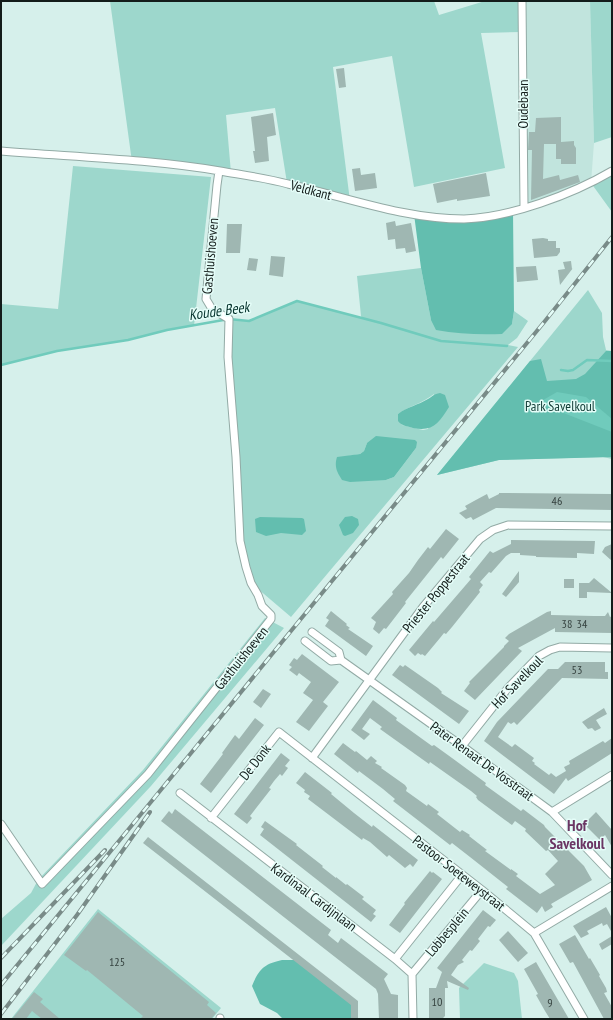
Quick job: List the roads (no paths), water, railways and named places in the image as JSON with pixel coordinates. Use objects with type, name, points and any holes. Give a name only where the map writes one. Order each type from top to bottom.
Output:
[{"type":"street","name":"Oudebaan","points":[[522,1],[524,207]]},
{"type":"street","name":"Veldkant","points":[[1,151],[162,164],[219,171],[287,183],[357,202],[433,217],[464,219],[487,217],[553,198],[591,183],[612,171]]},
{"type":"street","name":"Gasthuishoeven","points":[[1,824],[42,884],[148,774],[271,620],[271,615],[262,606],[251,583],[240,541],[236,457],[228,357],[229,319],[212,309],[206,299],[219,171]]},
{"type":"street","name":"Priester Poppestraat","points":[[312,758],[423,607],[480,539],[493,530],[508,525],[612,526]]},
{"type":"street","name":"Pater Renaat De Vosstraat","points":[[312,632],[339,652],[341,660]]},
{"type":"street","name":"Pater Renaat De Vosstraat","points":[[305,641],[332,661],[341,660],[369,679],[552,812],[612,875]]},
{"type":"street","name":"Hof Savelkoul","points":[[462,746],[508,688],[539,656],[560,647],[612,648]]},
{"type":"street","name":"De Donk","points":[[211,818],[279,732],[305,753]]},
{"type":"street","name":"Pastoor Soeteweystraat","points":[[305,753],[482,890],[534,933],[584,1019]]},
{"type":"street","points":[[552,812],[612,775]]},
{"type":"street","name":"Kardinaal Cardijnlaan","points":[[180,793],[395,959],[412,974]]},
{"type":"street","name":"Lobbesplein","points":[[395,959],[462,875]]},
{"type":"street","points":[[534,933],[612,886]]},
{"type":"street","name":"Lobbesplein","points":[[412,974],[482,890]]},
{"type":"street","points":[[412,974],[413,1019]]},
{"type":"waterway","name":"Koude Beek","points":[[1,365],[57,351],[128,340],[167,330],[229,319],[249,321],[297,301],[381,323],[441,341],[507,346]]},
{"type":"waterway","name":"Koude Beek","points":[[561,370],[573,370],[587,360],[612,361]]},
{"type":"railway","points":[[1,985],[545,321],[612,237]]},
{"type":"railway","points":[[1,1014],[77,915],[150,812]]},
{"type":"railway","points":[[1,958],[105,850]]},
{"type":"district","name":"Hof Savelkoul","points":[[577,834]]},
{"type":"park label","name":"Park Savelkoul","points":[[560,406]]}]
